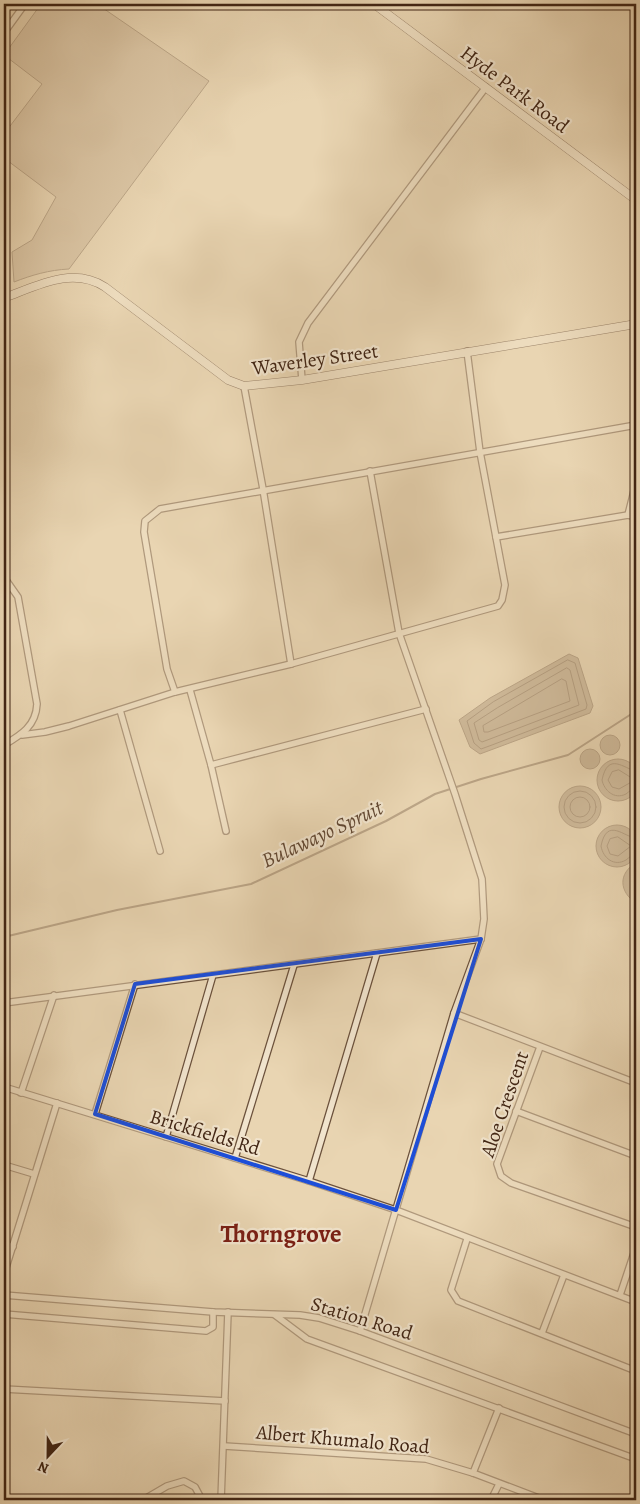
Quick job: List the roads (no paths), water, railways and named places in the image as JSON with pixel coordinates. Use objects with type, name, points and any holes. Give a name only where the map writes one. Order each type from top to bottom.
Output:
[{"type":"street","points":[[4,33],[25,4]]},
{"type":"street","name":"Hyde Park Road","points":[[374,4],[636,200]]},
{"type":"street","points":[[302,380],[299,342],[308,323],[486,87]]},
{"type":"street","name":"Waverley Street","points":[[4,298],[61,277],[92,280],[105,287],[228,380],[244,386],[302,380],[636,324]]},
{"type":"street","points":[[4,745],[22,735],[45,732],[175,692],[190,690],[291,664],[498,606],[502,600],[505,585],[480,452],[467,352]]},
{"type":"street","points":[[244,386],[264,489],[291,664]]},
{"type":"street","points":[[175,692],[167,669],[144,532],[145,522],[154,512],[166,506],[636,425]]},
{"type":"street","points":[[360,1331],[454,1013],[481,939],[484,919],[482,879],[451,782],[399,633],[370,471]]},
{"type":"street","points":[[628,515],[636,483]]},
{"type":"street","points":[[496,537],[628,515],[636,517]]},
{"type":"street","points":[[4,577],[18,597],[37,704],[34,720],[22,735]]},
{"type":"street","points":[[190,690],[212,765],[226,832]]},
{"type":"street","points":[[212,765],[426,709]]},
{"type":"street","points":[[120,710],[160,851]]},
{"type":"street","points":[[4,1003],[481,939]]},
{"type":"street","points":[[309,1181],[377,953]]},
{"type":"street","points":[[236,1158],[294,965]]},
{"type":"street","points":[[166,1137],[213,975]]},
{"type":"street","points":[[95,1114],[135,984]]},
{"type":"street","points":[[21,1093],[54,995]]},
{"type":"street","points":[[454,1013],[636,1083]]},
{"type":"street","name":"Aloe Crescent","points":[[540,1047],[497,1164],[498,1170],[505,1181],[636,1227]]},
{"type":"street","name":"Brickfields Rd","points":[[4,1087],[236,1158],[396,1210],[636,1302]]},
{"type":"street","points":[[4,1274],[57,1103]]},
{"type":"street","points":[[516,1111],[636,1156]]},
{"type":"street","points":[[4,1165],[34,1174]]},
{"type":"street","points":[[468,1239],[451,1290],[454,1298],[463,1304],[636,1371]]},
{"type":"street","points":[[4,1244],[13,1247]]},
{"type":"street","points":[[620,1296],[636,1247]]},
{"type":"street","points":[[542,1333],[564,1275]]},
{"type":"street","name":"Station Road","points":[[4,1295],[213,1312],[319,1318],[360,1331],[636,1434]]},
{"type":"street","points":[[4,1314],[206,1331],[212,1327],[213,1312]]},
{"type":"street","points":[[221,1500],[228,1312]]},
{"type":"street","points":[[274,1314],[307,1339],[636,1459]]},
{"type":"street","points":[[4,1389],[226,1401]]},
{"type":"street","points":[[473,1473],[499,1408]]},
{"type":"street","name":"Albert Khumalo Road","points":[[224,1446],[407,1456],[426,1459],[473,1473],[544,1500]]},
{"type":"street","points":[[143,1500],[167,1486],[184,1481],[195,1487],[202,1500]]},
{"type":"street","points":[[491,1500],[499,1484]]},
{"type":"water","points":[[569,654],[578,658],[593,706],[590,713],[480,754],[470,747],[459,720],[490,698]]},
{"type":"water","points":[[606,735],[614,735],[620,741],[620,749],[614,755],[606,755],[600,749],[600,741]]},
{"type":"water","points":[[586,749],[594,749],[600,755],[600,763],[594,769],[586,769],[580,763],[580,755]]},
{"type":"water","points":[[618,759],[633,765],[639,780],[633,795],[618,801],[603,795],[597,780],[603,765]]},
{"type":"water","points":[[576,786],[584,786],[595,792],[601,807],[595,822],[584,828],[576,828],[565,822],[559,811],[559,803],[565,792]]},
{"type":"water","points":[[617,825],[632,831],[638,846],[632,861],[617,867],[602,861],[596,846],[602,831]]},
{"type":"water","points":[[636,863],[636,903],[626,894],[623,883],[626,872]]},
{"type":"waterway","name":"Bulawayo Spruit","points":[[4,937],[117,910],[251,884],[386,821],[435,794],[568,755],[636,711]]},
{"type":"district","name":"Thorngrove","points":[[281,1233]]}]
